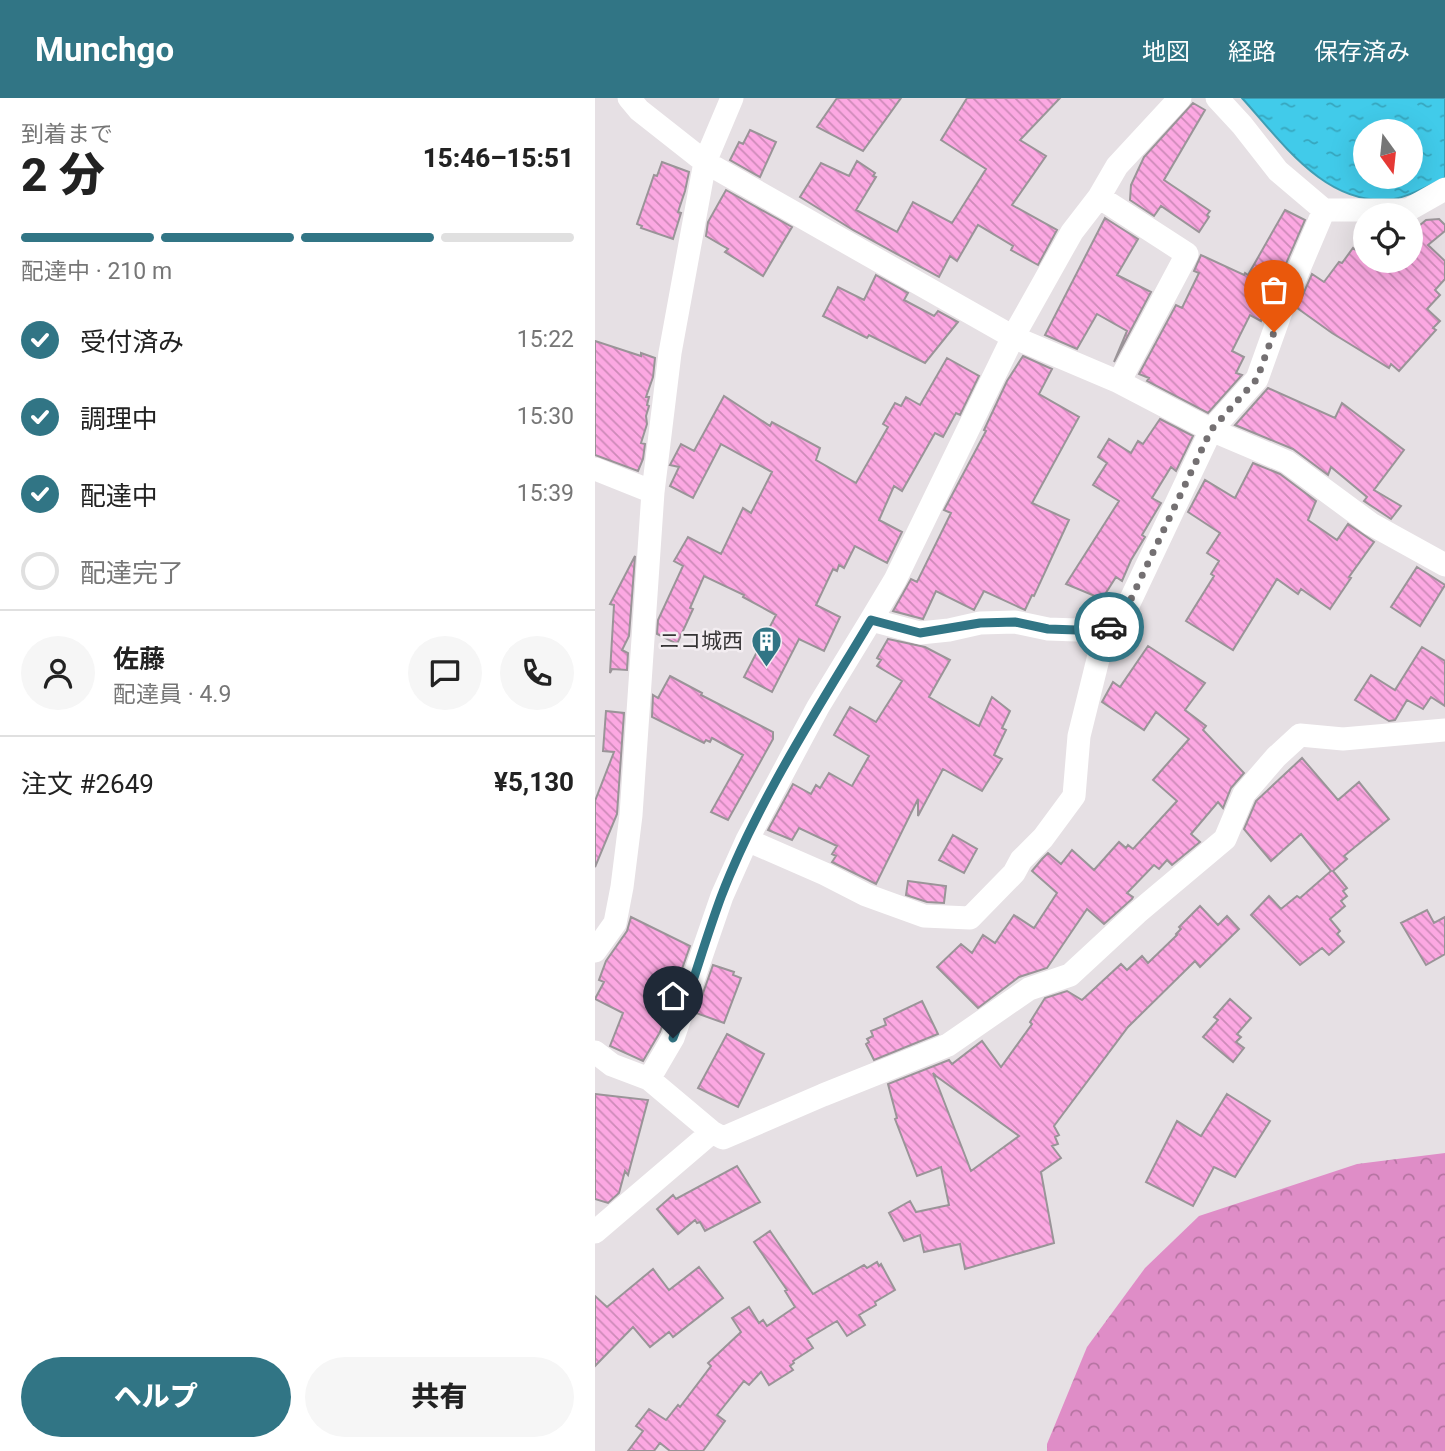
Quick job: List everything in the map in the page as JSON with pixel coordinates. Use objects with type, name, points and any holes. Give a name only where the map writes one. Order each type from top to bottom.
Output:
[{"type":"street","points":[[629,98],[639,110],[705,162],[1013,337],[1119,382],[1211,430],[1287,462],[1371,524],[1445,565]]},
{"type":"street","points":[[595,951],[615,923],[622,887],[631,815],[653,492],[670,353],[705,162],[732,98]]},
{"type":"street","points":[[649,1079],[673,1038],[722,896],[747,840],[812,718],[895,580],[1013,337],[1072,232],[1099,197],[1117,166],[1180,98]]},
{"type":"street","points":[[1217,98],[1242,125],[1277,171],[1324,210],[1408,210],[1445,189]]},
{"type":"street","points":[[1099,197],[1187,254],[1119,382]]},
{"type":"street","points":[[747,840],[866,895],[924,916],[970,918],[1014,873],[1021,860],[1043,838],[1075,796],[1079,736],[1105,631],[1122,618],[1211,430],[1257,379],[1282,309],[1324,210]]},
{"type":"street","points":[[595,469],[653,492]]},
{"type":"street","points":[[871,620],[920,633],[980,623],[1015,622],[1048,629],[1105,631]]},
{"type":"street","points":[[595,1052],[612,1065],[649,1079],[712,1132],[723,1138],[949,1045],[1029,989],[1070,975],[1137,913],[1225,839],[1244,794],[1276,757],[1300,735],[1343,739],[1445,730]]},
{"type":"street","points":[[595,1232],[712,1132]]},
{"type":"green space","points":[[1445,1153],[1445,1451],[1047,1451],[1047,1444],[1087,1347],[1145,1268],[1199,1216],[1357,1164]]},
{"type":"water","points":[[1242,98],[1445,98],[1445,178],[1423,189],[1423,119],[1353,119],[1353,189],[1422,189],[1414,193],[1394,199],[1370,199],[1347,193],[1327,183],[1290,152]]},
{"type":"building","points":[[837,98],[901,98],[863,151],[817,127]]},
{"type":"building","points":[[967,98],[1060,98],[1020,140],[1046,156],[1012,205],[1057,230],[1038,265],[1011,250],[1013,246],[978,225],[957,261],[950,256],[939,277],[853,230],[800,197],[821,163],[849,176],[857,161],[875,173],[873,176],[876,177],[856,210],[897,232],[913,202],[952,223],[986,169],[941,140]]},
{"type":"building","points":[[1193,103],[1205,110],[1164,180],[1210,211],[1199,232],[1161,206],[1154,216],[1130,200],[1131,185],[1144,157]]},
{"type":"building","points":[[750,130],[776,142],[760,177],[730,160],[739,142],[743,144]]},
{"type":"building","points":[[662,162],[689,172],[673,239],[641,228],[642,226],[637,224],[654,175],[657,176]]},
{"type":"building","points":[[726,190],[792,227],[763,276],[725,252],[728,249],[706,236],[708,222]]},
{"type":"building","points":[[1285,210],[1305,220],[1261,321],[1250,315],[1232,351],[1244,357],[1236,373],[1242,375],[1208,413],[1147,381],[1149,378],[1139,374],[1176,305],[1182,308],[1199,273],[1194,271],[1201,255],[1248,275]]},
{"type":"building","points":[[1105,218],[1138,239],[1117,275],[1151,292],[1114,362],[1127,331],[1097,314],[1077,349],[1045,335]]},
{"type":"building","points":[[1439,219],[1445,225],[1445,231],[1428,245],[1445,261],[1445,279],[1435,290],[1440,295],[1427,309],[1440,321],[1433,328],[1436,330],[1399,371],[1391,364],[1389,368],[1332,333],[1297,308],[1312,274],[1324,282],[1353,248],[1353,273],[1423,273],[1423,223]]},
{"type":"building","points":[[876,275],[908,293],[904,300],[934,316],[938,311],[958,322],[925,363],[823,316],[838,287],[864,300]]},
{"type":"building","points":[[595,341],[655,358],[653,377],[646,397],[649,397],[649,406],[641,443],[645,444],[643,459],[638,471],[595,455]]},
{"type":"building","points":[[1023,356],[1052,369],[1039,394],[1079,417],[1032,503],[1069,520],[1034,596],[1032,595],[1025,610],[984,591],[974,610],[936,591],[923,619],[893,611],[911,579],[917,582],[951,513],[944,510],[986,431],[984,430],[1007,381]]},
{"type":"building","points":[[947,358],[979,376],[960,415],[956,413],[943,437],[935,433],[902,491],[894,486],[879,520],[902,532],[887,563],[855,546],[844,568],[839,565],[837,571],[833,569],[816,605],[840,617],[824,651],[799,639],[772,692],[744,677],[776,615],[743,597],[744,595],[704,576],[677,644],[657,634],[658,620],[683,566],[674,561],[688,537],[721,554],[743,508],[751,513],[772,472],[721,444],[693,498],[670,486],[679,467],[670,465],[681,444],[694,451],[724,396],[770,426],[772,422],[820,448],[816,460],[856,483],[888,427],[883,424],[895,403],[901,406],[906,397],[920,405]]},
{"type":"building","points":[[1268,388],[1335,418],[1342,403],[1404,450],[1374,490],[1401,506],[1391,519],[1364,501],[1367,497],[1331,467],[1328,475],[1293,449],[1235,425]]},
{"type":"building","points":[[1160,419],[1193,436],[1176,471],[1171,467],[1152,498],[1161,503],[1142,535],[1145,537],[1122,581],[1116,577],[1102,599],[1066,584],[1119,501],[1093,485],[1107,463],[1098,457],[1109,439],[1131,453],[1138,441],[1143,444]]},
{"type":"building","points":[[1253,463],[1280,474],[1316,501],[1308,520],[1337,540],[1348,524],[1374,542],[1330,609],[1301,589],[1298,594],[1277,579],[1233,650],[1186,621],[1214,576],[1211,574],[1219,561],[1207,553],[1220,533],[1188,512],[1205,480],[1235,498]]},
{"type":"building","points":[[635,556],[629,636],[622,650],[628,653],[627,670],[612,669],[610,673],[614,605],[610,604]]},
{"type":"building","points":[[1417,567],[1445,585],[1420,626],[1391,607]]},
{"type":"building","points":[[888,639],[925,647],[950,660],[929,697],[979,726],[992,697],[1010,711],[1002,728],[1006,730],[994,755],[1002,759],[982,791],[943,769],[918,816],[918,799],[876,884],[832,862],[836,856],[832,854],[837,846],[799,828],[792,840],[768,830],[793,784],[811,794],[816,785],[820,788],[829,773],[852,786],[869,756],[834,735],[850,707],[876,722],[902,681],[877,666],[881,660],[877,658]]},
{"type":"building","points":[[1148,646],[1205,683],[1185,710],[1206,726],[1203,730],[1244,773],[1231,788],[1223,808],[1218,802],[1191,834],[1200,842],[1172,865],[1167,860],[1159,869],[1154,865],[1127,893],[1132,899],[1104,924],[1087,909],[1047,968],[1019,977],[978,1008],[937,967],[961,944],[972,953],[983,935],[995,943],[1014,915],[1034,928],[1057,893],[1032,871],[1048,853],[1061,864],[1072,850],[1094,870],[1119,842],[1126,848],[1128,845],[1133,849],[1177,801],[1153,780],[1189,739],[1156,712],[1144,730],[1102,702],[1113,682],[1120,687]]},
{"type":"building","points":[[1422,647],[1445,661],[1445,706],[1431,697],[1423,709],[1407,700],[1395,720],[1389,721],[1355,700],[1371,675],[1395,690]]},
{"type":"building","points":[[670,676],[773,732],[773,739],[728,820],[711,812],[743,755],[712,738],[710,742],[706,740],[704,743],[652,717],[653,695],[658,698]]},
{"type":"building","points":[[606,711],[624,713],[617,814],[595,867],[595,801],[614,752],[603,751]]},
{"type":"building","points":[[1302,758],[1338,800],[1359,782],[1389,819],[1344,856],[1347,859],[1333,871],[1347,888],[1343,891],[1347,896],[1341,901],[1345,906],[1330,919],[1340,931],[1337,934],[1344,942],[1329,955],[1322,948],[1300,965],[1251,915],[1269,896],[1281,909],[1297,896],[1300,898],[1331,871],[1301,834],[1271,861],[1244,829],[1256,801]]},
{"type":"building","points":[[953,835],[977,849],[964,873],[939,860]]},
{"type":"building","points":[[908,881],[946,886],[944,903],[927,902],[906,895]]},
{"type":"building","points":[[1200,906],[1218,925],[1227,916],[1239,929],[1200,967],[1195,961],[1128,1027],[1054,1126],[1059,1135],[1055,1137],[1058,1144],[1052,1146],[1061,1158],[1041,1172],[1054,1243],[965,1269],[960,1244],[924,1252],[920,1235],[904,1241],[889,1213],[910,1201],[916,1212],[949,1205],[941,1167],[917,1176],[895,1119],[897,1118],[888,1084],[949,1060],[952,1064],[982,1041],[1001,1067],[1032,1024],[1030,1022],[1045,998],[1067,991],[1082,1000],[1121,964],[1127,970],[1142,956],[1148,963],[1177,935],[1181,929],[1179,927]],"holes":[[[933,1073],[1019,1136],[971,1171]]]},
{"type":"building","points":[[1427,910],[1434,923],[1445,917],[1445,954],[1426,965],[1401,923]]},
{"type":"building","points":[[631,917],[690,946],[660,1032],[643,1061],[610,1046],[623,1013],[595,999],[604,982],[599,980],[606,961],[627,931]]},
{"type":"building","points":[[713,965],[734,972],[733,975],[741,978],[724,1023],[696,1013]]},
{"type":"building","points":[[1230,999],[1251,1018],[1237,1034],[1241,1037],[1236,1042],[1244,1048],[1233,1062],[1203,1037],[1218,1020],[1214,1017]]},
{"type":"building","points":[[922,1001],[938,1034],[874,1060],[866,1044],[869,1042],[867,1039],[873,1036],[871,1031],[886,1025],[884,1019]]},
{"type":"building","points":[[727,1034],[764,1054],[738,1107],[698,1088]]},
{"type":"building","points":[[595,1094],[648,1100],[628,1175],[625,1171],[619,1193],[608,1203],[595,1199]]},
{"type":"building","points":[[1227,1094],[1270,1121],[1235,1177],[1214,1167],[1193,1206],[1146,1182],[1177,1121],[1201,1136]]},
{"type":"building","points":[[737,1166],[760,1202],[705,1231],[700,1222],[695,1220],[678,1234],[657,1209],[673,1195],[676,1199]]},
{"type":"building","points":[[770,1231],[813,1294],[864,1265],[867,1268],[877,1262],[879,1266],[881,1264],[895,1290],[859,1315],[865,1325],[847,1336],[837,1321],[807,1339],[813,1348],[793,1361],[790,1366],[793,1370],[769,1385],[761,1372],[749,1385],[744,1381],[717,1415],[725,1421],[703,1451],[670,1451],[660,1443],[654,1451],[628,1451],[643,1431],[636,1426],[649,1409],[666,1420],[678,1405],[680,1407],[711,1366],[708,1363],[741,1332],[732,1318],[749,1307],[759,1323],[763,1320],[767,1326],[795,1307],[785,1291],[787,1290],[754,1242]]},
{"type":"building","points":[[699,1267],[723,1298],[673,1337],[669,1332],[650,1347],[633,1327],[595,1366],[595,1296],[607,1307],[653,1269],[669,1290]]},
{"type":"way so far","points":[[1109,627],[1122,618],[1211,430],[1257,379],[1274,332]]},
{"type":"place","name":"ニコ城西","points":[[766,668]]},
{"type":"route","points":[[673,1038],[722,896],[747,840],[818,708],[871,620],[920,633],[980,623],[1015,622],[1068,630],[1105,631],[1109,627]]}]
